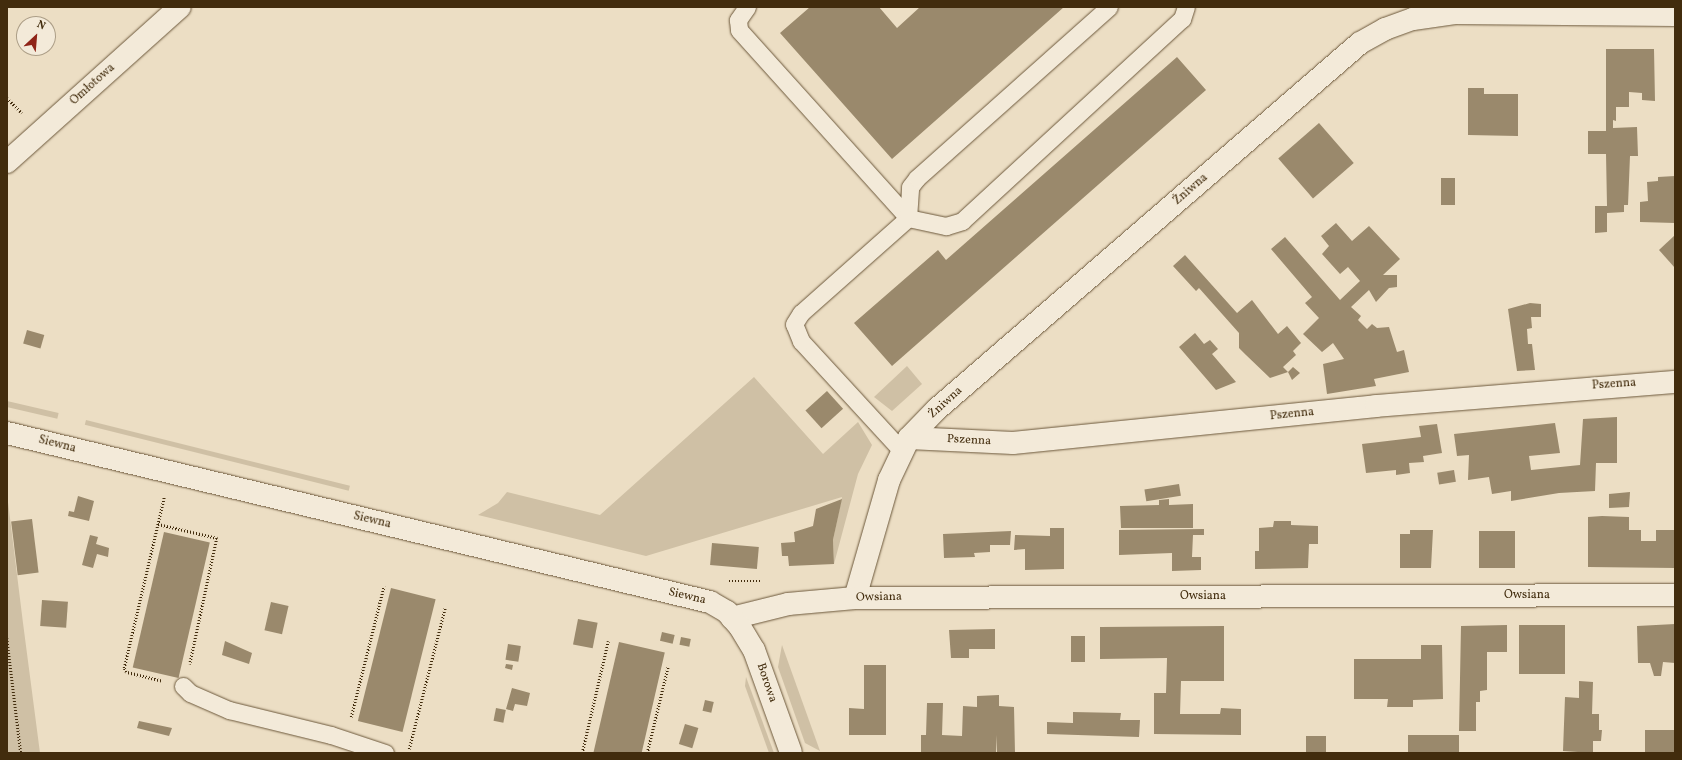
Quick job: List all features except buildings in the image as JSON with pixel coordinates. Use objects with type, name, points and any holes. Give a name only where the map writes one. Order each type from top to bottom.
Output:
[{"type":"street","name":"Omłotowa","points":[[7,162],[180,7]]},
{"type":"street","name":"Żniwna","points":[[855,598],[872,532],[889,480],[906,445],[937,409],[1360,43],[1385,29],[1413,19],[1450,11],[1675,15]]},
{"type":"street","name":"Pszenna","points":[[906,445],[1013,443],[1376,406],[1675,382]]},
{"type":"street","name":"Siewna","points":[[7,433],[710,602],[732,618]]},
{"type":"street","name":"Owsiana","points":[[732,618],[782,605],[855,598],[1675,595]]},
{"type":"street","name":"Borowa","points":[[732,618],[754,650],[791,753]]},
{"type":"lane","points":[[747,7],[738,20],[739,30],[908,218],[946,226],[962,221],[1182,18],[1186,7]]},
{"type":"lane","points":[[906,445],[801,341],[794,324],[801,313],[908,218],[910,187],[917,178],[1109,7]]},
{"type":"lane","points":[[184,686],[190,693],[229,710],[346,740],[385,753]]},
{"type":"path","points":[[158,524],[217,538],[184,686],[126,672],[124,668],[165,492]]},
{"type":"path","points":[[346,740],[384,586]]},
{"type":"path","points":[[408,753],[444,608]]},
{"type":"path","points":[[7,638],[8,658],[21,753]]},
{"type":"path","points":[[582,753],[608,641]]},
{"type":"path","points":[[647,753],[668,666]]},
{"type":"shaded area","points":[[907,366],[922,384],[892,411],[874,397]]},
{"type":"shaded area","points":[[754,377],[823,454],[858,422],[872,445],[858,474],[834,564],[833,540],[842,497],[646,556],[478,515],[498,503],[507,492],[600,515]]},
{"type":"shaded area","points":[[7,401],[59,413],[57,419],[7,407]]},
{"type":"shaded area","points":[[86,420],[350,486],[349,491],[85,425]]},
{"type":"shaded area","points":[[7,494],[23,623],[40,753],[7,753]]},
{"type":"shaded area","points":[[782,645],[820,751],[805,743],[778,667]]},
{"type":"shaded area","points":[[746,677],[774,753],[769,753],[745,686]]}]
